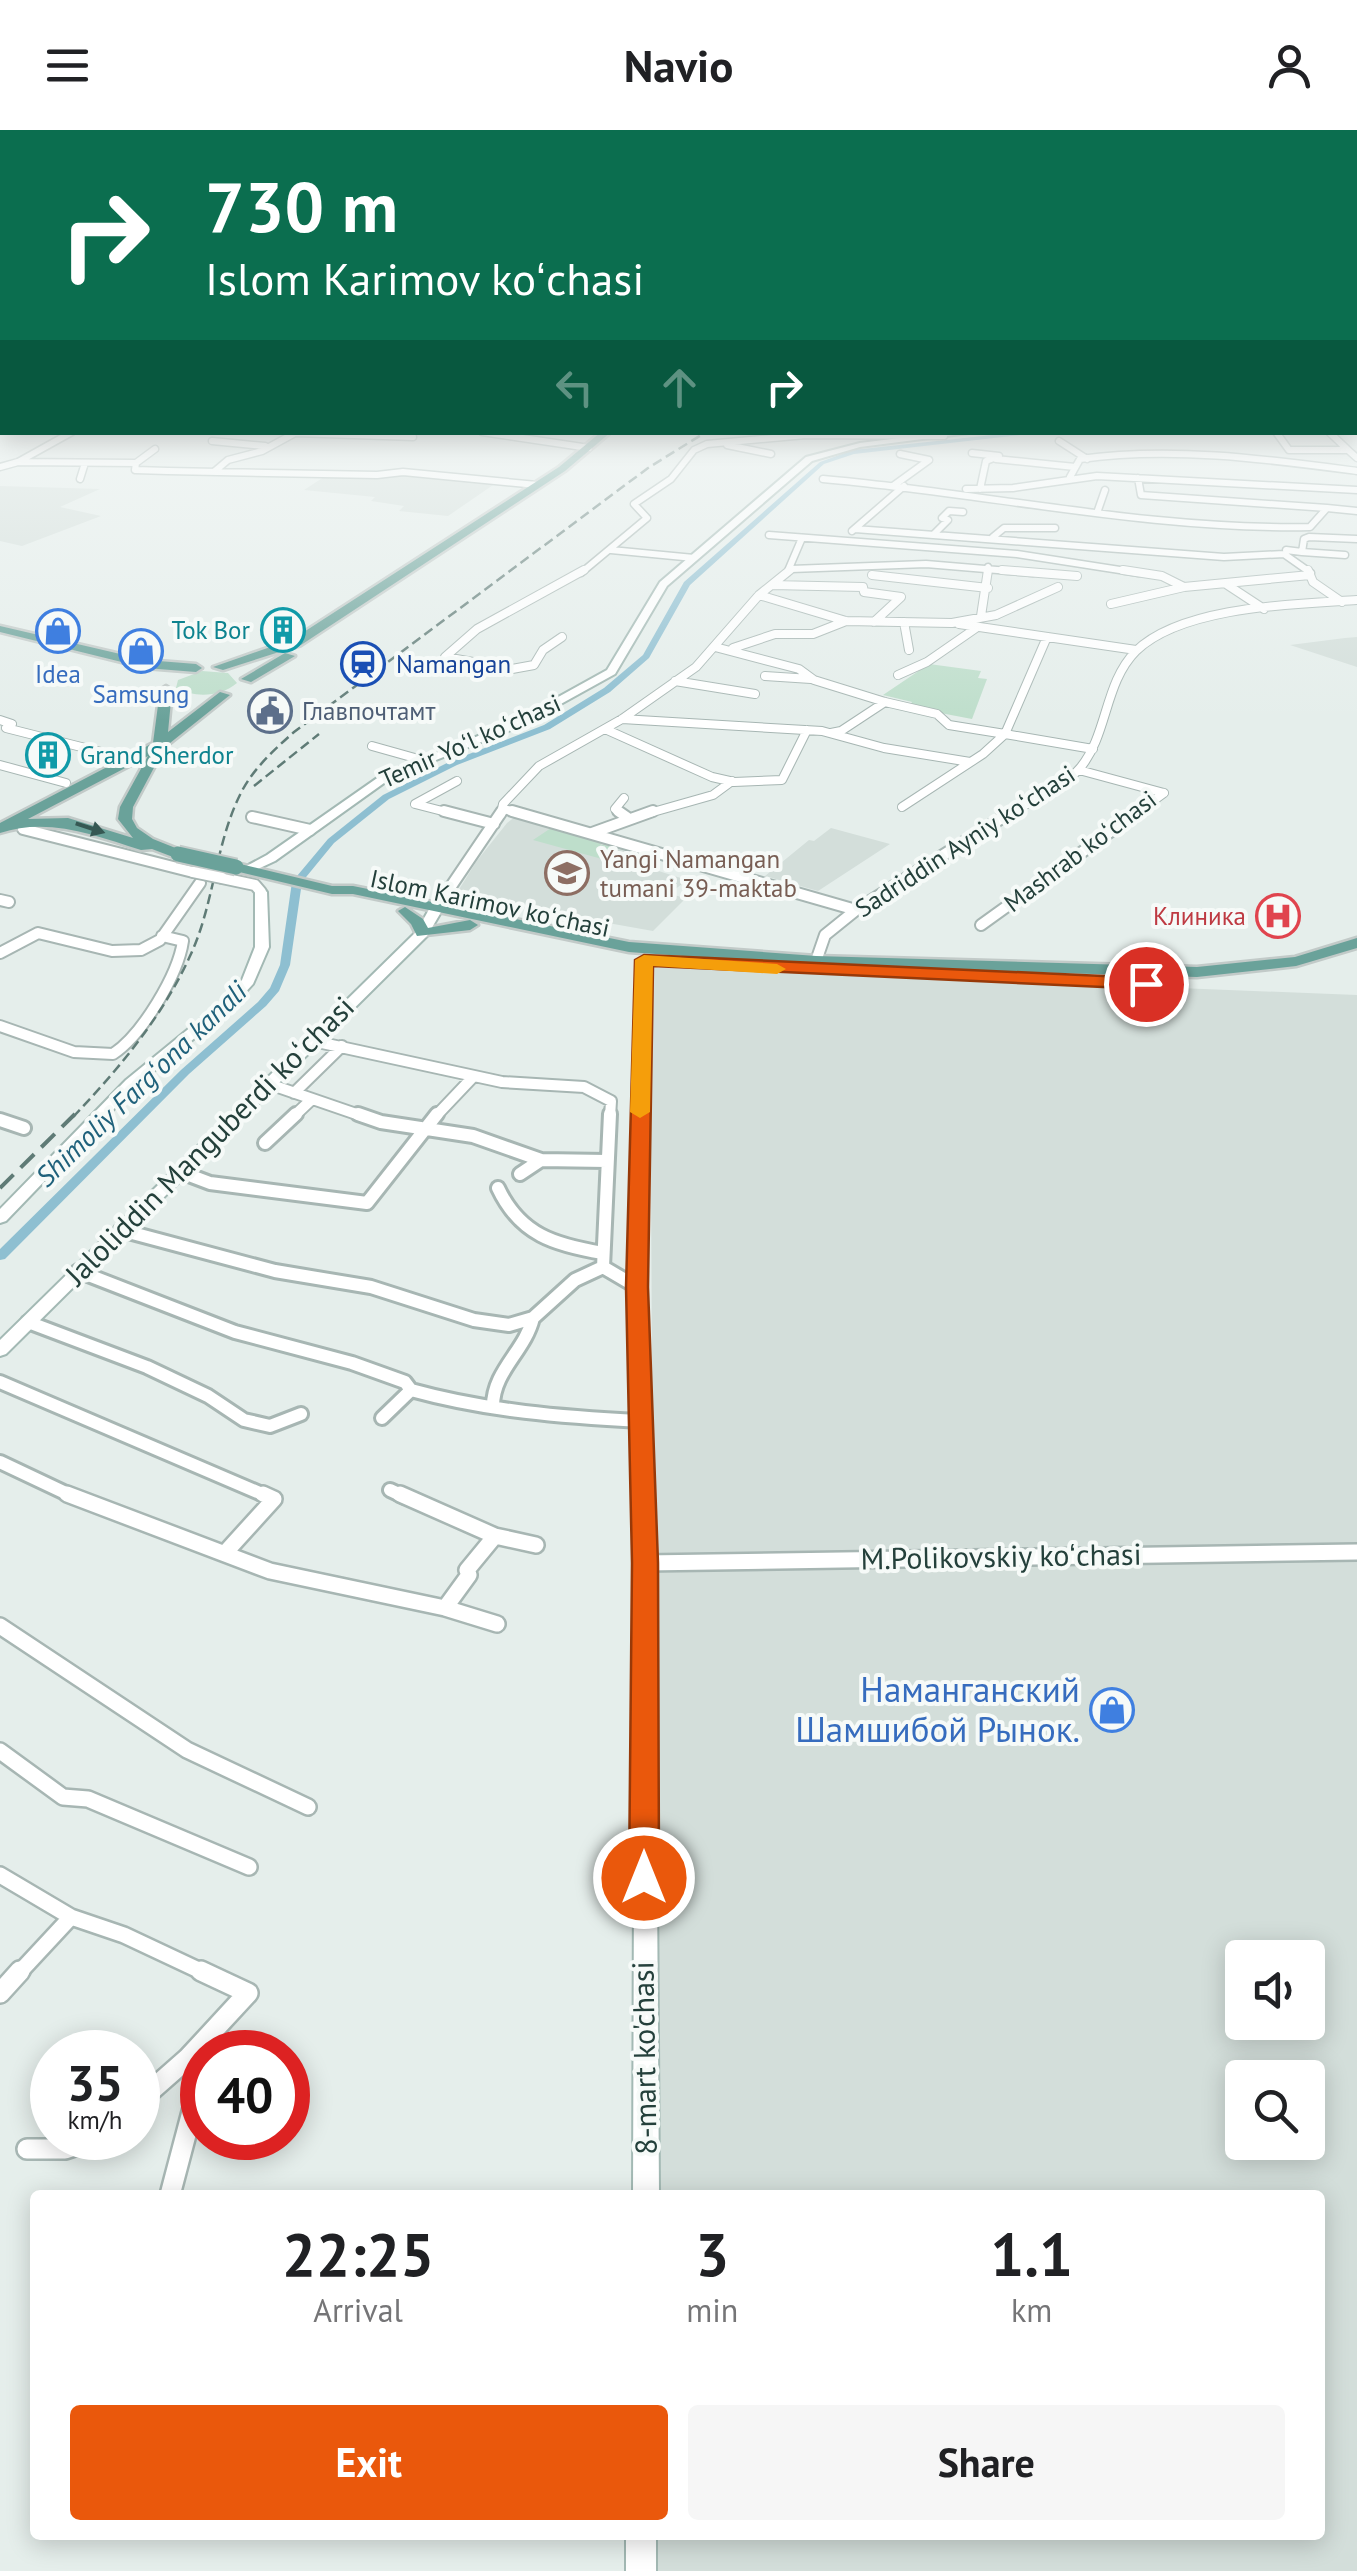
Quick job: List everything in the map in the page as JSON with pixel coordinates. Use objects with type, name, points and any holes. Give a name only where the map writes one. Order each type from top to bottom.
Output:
[{"type":"main road","points":[[219,667],[297,642],[465,537],[526,493]]},
{"type":"main road","points":[[0,829],[159,738],[241,688],[247,679],[312,643],[530,493]]},
{"type":"main road","points":[[0,632],[146,664],[219,667],[239,671],[247,679]]},
{"type":"main road","points":[[0,632],[142,673],[190,698],[224,695]]},
{"type":"main road","points":[[178,854],[142,838],[128,825],[125,816],[129,795],[159,738],[170,676],[196,668]]},
{"type":"main road","points":[[0,818],[159,738]]},
{"type":"main road","points":[[0,829],[36,821],[68,822],[178,854]]},
{"type":"main road","name":"Islom Karimov koʻchasi","points":[[178,854],[332,890],[353,890],[470,924],[644,960],[1164,984],[1258,979],[1357,957]]},
{"type":"main road","name":"Islom Karimov koʻchasi","points":[[332,890],[342,898],[405,911],[434,912],[629,947],[816,960],[1197,972],[1296,960],[1357,943]]},
{"type":"main road","points":[[405,911],[418,922],[422,933],[470,924]]},
{"type":"street","points":[[562,637],[542,650],[534,665],[512,669],[444,657],[490,619],[557,586],[611,550],[648,518],[634,504],[651,493]]},
{"type":"street","name":"Temir Yoʻl koʻchasi","points":[[247,870],[271,858],[386,776],[518,724],[611,672],[663,584],[771,493]]},
{"type":"street","points":[[837,541],[896,493]]},
{"type":"street","points":[[958,493],[1097,513],[1280,529],[1315,526],[1327,508]]},
{"type":"street","points":[[1097,513],[1104,493]]},
{"type":"street","points":[[1141,493],[1357,511]]},
{"type":"street","points":[[936,533],[948,520],[942,518],[948,510],[963,512]]},
{"type":"street","points":[[994,537],[1004,528],[1055,528]]},
{"type":"street","points":[[855,529],[1224,557],[1302,552],[1345,555]]},
{"type":"street","points":[[769,534],[1028,556],[1162,576],[1184,587]]},
{"type":"street","points":[[1302,552],[1308,537],[1357,539]]},
{"type":"street","points":[[791,569],[793,552],[802,538]]},
{"type":"street","points":[[611,550],[694,558]]},
{"type":"street","points":[[1288,553],[1313,582],[1342,602]]},
{"type":"street","points":[[434,912],[504,809],[502,804],[538,766],[622,720],[649,696],[696,668],[759,595],[791,569],[926,564],[1077,576]]},
{"type":"street","points":[[981,616],[988,567]]},
{"type":"street","points":[[871,568],[872,575],[988,588]]},
{"type":"street","points":[[1111,604],[1184,587],[1310,575]]},
{"type":"street","points":[[1224,583],[1264,609]]},
{"type":"street","points":[[772,585],[847,585],[864,587],[864,592],[900,597],[874,622]]},
{"type":"street","points":[[759,595],[846,622],[952,622],[1000,613],[1058,587]]},
{"type":"street","points":[[952,622],[1136,650],[1188,624],[1264,609],[1357,600]]},
{"type":"street","points":[[731,649],[776,634],[814,634],[846,622]]},
{"type":"street","points":[[904,622],[909,650]]},
{"type":"street","points":[[898,675],[926,662],[976,628]]},
{"type":"street","points":[[902,806],[1005,734],[1047,637]]},
{"type":"street","points":[[715,647],[799,669],[814,680]]},
{"type":"street","name":"Sadriddin Ayniy koʻchasi","points":[[816,960],[825,935],[856,910],[1079,770],[1094,748],[1123,670],[1136,650]]},
{"type":"street","points":[[765,676],[814,680],[937,714],[950,726],[1094,748]]},
{"type":"street","points":[[675,681],[755,694]]},
{"type":"street","points":[[622,720],[831,732],[841,731],[885,702]]},
{"type":"street","points":[[0,715],[12,724],[6,728],[117,756]]},
{"type":"street","points":[[605,729],[654,749],[693,772],[732,782],[782,780],[807,730]]},
{"type":"street","points":[[831,732],[884,748],[970,762]]},
{"type":"street","points":[[372,746],[422,760]]},
{"type":"street","points":[[0,765],[66,783]]},
{"type":"street","name":"Mashrab koʻchasi","points":[[981,925],[1164,792],[1079,770]]},
{"type":"street","points":[[457,781],[415,804],[494,824]]},
{"type":"street","points":[[592,832],[688,799],[712,795],[732,782]]},
{"type":"street","points":[[624,798],[615,809],[628,818]]},
{"type":"street","points":[[504,809],[856,910]]},
{"type":"street","points":[[252,817],[310,830]]},
{"type":"street","points":[[0,1218],[131,1083],[236,996],[258,964],[262,947],[261,892],[255,885],[24,829]]},
{"type":"street","points":[[0,953],[38,933],[90,948],[150,947],[173,919],[188,909],[200,883]]},
{"type":"street","name":"Jaloliddin Manguberdi koʻchasi","points":[[0,1350],[422,933],[434,912]]},
{"type":"street","points":[[0,1026],[91,1057],[119,1051],[161,992],[184,943],[162,936]]},
{"type":"street","name":"8-mart ko'chasi","points":[[644,960],[637,1287],[645,1563],[646,2190]]},
{"type":"street","points":[[312,1041],[500,1084],[582,1085],[604,1094],[611,1101],[603,1260]]},
{"type":"street","points":[[294,1093],[342,1046]]},
{"type":"street","points":[[182,1172],[210,1183],[367,1203],[425,1127],[472,1078]]},
{"type":"street","points":[[269,1084],[381,1122],[485,1140],[541,1160],[607,1161]]},
{"type":"street","points":[[265,1143],[311,1100]]},
{"type":"street","points":[[0,1120],[24,1128]]},
{"type":"street","points":[[520,1174],[541,1160]]},
{"type":"street","points":[[498,1188],[510,1217],[536,1236],[603,1260],[637,1287]]},
{"type":"street","points":[[121,1230],[275,1271],[370,1287],[474,1320],[509,1324],[533,1318],[603,1260]]},
{"type":"street","points":[[78,1271],[186,1310],[234,1332],[394,1377],[410,1384],[412,1390]]},
{"type":"street","points":[[493,1406],[493,1391],[504,1369],[528,1341],[533,1318]]},
{"type":"street","points":[[28,1322],[208,1396],[244,1420],[270,1426],[301,1414]]},
{"type":"street","points":[[0,1382],[274,1499],[225,1553]]},
{"type":"street","points":[[412,1390],[469,1406],[493,1406],[540,1416],[641,1421]]},
{"type":"street","points":[[382,1418],[412,1390]]},
{"type":"street","points":[[0,1462],[48,1487],[295,1579],[445,1608],[497,1624]]},
{"type":"street","points":[[390,1490],[494,1536],[536,1545]]},
{"type":"street","points":[[445,1608],[494,1536]]},
{"type":"street","name":"M.Polikovskiy koʻchasi","points":[[645,1563],[1357,1552]]},
{"type":"street","points":[[0,1626],[158,1734],[308,1807]]},
{"type":"street","points":[[0,1752],[64,1797],[88,1799],[249,1866]]},
{"type":"street","points":[[0,1874],[71,1917],[124,1935],[248,1993],[223,2030]]},
{"type":"street","points":[[0,1993],[71,1917]]},
{"type":"street","points":[[171,2190],[180,2149]]},
{"type":"street","points":[[640,2571],[641,2540]]},
{"type":"shaded area","points":[[0,493],[91,493],[60,507],[101,516],[22,546],[0,541]]},
{"type":"shaded area","points":[[334,493],[482,493],[448,516],[399,511],[404,506],[371,501],[375,497]]},
{"type":"shaded area","points":[[1357,637],[1357,667],[1290,645],[1345,638]]},
{"type":"shaded area","name":"Yangi Namangan tumani 39-maktab","points":[[520,813],[661,856],[646,867],[687,880],[669,894],[686,898],[653,931],[455,896],[476,862]]},
{"type":"shaded area","points":[[831,828],[890,844],[818,891],[765,876],[809,840],[814,841]]},
{"type":"shaded area","points":[[650,967],[1357,995],[1357,2571],[658,2571],[658,2540],[1325,2540],[1325,2190],[656,2190]]},
{"type":"green space","points":[[929,664],[981,671],[978,678],[987,679],[972,719],[909,707],[912,702],[883,695]]},
{"type":"green space","points":[[202,671],[228,673],[237,683],[207,694],[176,688],[178,680]]},
{"type":"green space","points":[[551,828],[605,841],[595,850],[604,844],[618,847],[602,859],[533,840]]},
{"type":"waterway","name":"Shimoliy Fargʻona kanali","points":[[0,1256],[185,1072],[275,989],[285,965],[297,882],[331,841],[386,797],[454,763],[547,727],[607,690],[646,656],[687,584],[789,493]]},
{"type":"railway","points":[[73,1117],[138,1041],[179,978],[205,915],[234,809],[248,781],[266,758],[294,732],[615,493]]},
{"type":"railway","points":[[254,786],[319,734]]},
{"type":"railway","points":[[0,1188],[75,1114]]},
{"type":"slow traffic","points":[[640,1112],[644,960],[777,969]]},
{"type":"place","name":"Tok Bor","points":[[283,630]]},
{"type":"place","name":"Idea","points":[[58,631]]},
{"type":"place","name":"Samsung","points":[[141,651]]},
{"type":"place","name":"Namangan","points":[[363,664]]},
{"type":"place","name":"Главпочтамт","points":[[270,711]]},
{"type":"place","name":"Grand Sherdor","points":[[48,755]]},
{"type":"place","name":"Yangi Namangan tumani 39-maktab","points":[[567,873]]},
{"type":"place","name":"Клиника","points":[[1278,916]]},
{"type":"place","name":"Наманганский Шамшибой Рынок.","points":[[1112,1710]]},
{"type":"route","points":[[644,1878],[645,1563],[637,1287],[644,960],[831,972],[1146,984]]}]
